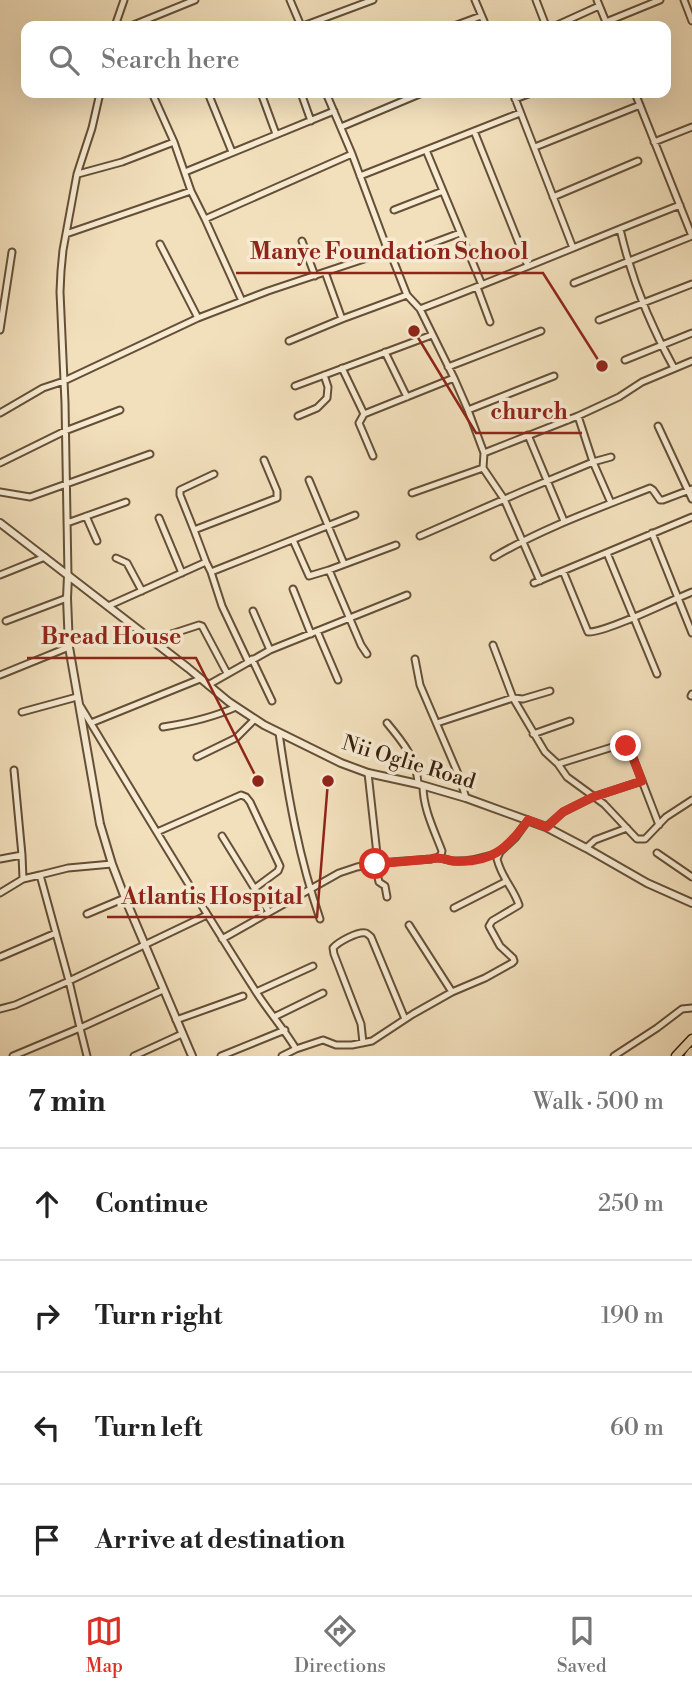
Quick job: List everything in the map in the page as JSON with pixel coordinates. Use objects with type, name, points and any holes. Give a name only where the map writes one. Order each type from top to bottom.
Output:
[{"type":"highway","points":[[676,1056],[692,1039]]},
{"type":"street","points":[[117,21],[124,0]]},
{"type":"street","points":[[143,21],[195,0]]},
{"type":"street","points":[[290,0],[300,21]]},
{"type":"street","points":[[316,21],[373,0]]},
{"type":"street","points":[[475,0],[484,21]]},
{"type":"street","points":[[536,0],[544,21]]},
{"type":"street","points":[[614,21],[660,0]]},
{"type":"street","points":[[684,0],[692,21]]},
{"type":"street","points":[[564,21],[598,3],[606,21]]},
{"type":"street","points":[[468,21],[481,16]]},
{"type":"street","points":[[99,98],[77,174],[61,263],[69,647],[100,824],[112,864],[192,1056]]},
{"type":"street","points":[[154,98],[174,142],[191,191],[242,301]]},
{"type":"street","points":[[210,98],[232,152]]},
{"type":"street","points":[[263,98],[276,134]]},
{"type":"street","points":[[303,98],[310,121]]},
{"type":"street","points":[[328,98],[388,251],[393,257],[407,295],[420,309],[454,378],[484,453],[483,468],[504,499],[523,540],[537,582],[692,517]]},
{"type":"street","points":[[341,127],[410,98]]},
{"type":"street","points":[[515,98],[573,248]]},
{"type":"street","points":[[574,283],[692,236],[637,98]]},
{"type":"street","points":[[535,148],[640,105]]},
{"type":"street","points":[[185,172],[334,111]]},
{"type":"street","points":[[360,176],[520,113]]},
{"type":"street","points":[[654,142],[692,127]]},
{"type":"street","points":[[474,131],[528,266]]},
{"type":"street","points":[[77,174],[121,162],[174,142]]},
{"type":"street","points":[[426,150],[480,286],[490,322]]},
{"type":"street","points":[[205,219],[352,154]]},
{"type":"street","points":[[553,197],[638,161]]},
{"type":"street","points":[[66,234],[191,191]]},
{"type":"street","points":[[394,210],[443,191]]},
{"type":"street","points":[[420,309],[680,205]]},
{"type":"street","points":[[620,229],[628,262],[661,345],[674,368]]},
{"type":"street","points":[[417,249],[460,233]]},
{"type":"street","points":[[302,241],[315,276]]},
{"type":"street","points":[[160,244],[198,318]]},
{"type":"street","points":[[0,413],[43,388],[64,381],[198,318],[388,251]]},
{"type":"street","points":[[0,330],[12,252]]},
{"type":"street","points":[[325,272],[342,319]]},
{"type":"street","points":[[599,320],[692,284]]},
{"type":"street","points":[[289,341],[407,295]]},
{"type":"street","points":[[448,367],[541,331]]},
{"type":"street","points":[[625,360],[692,333]]},
{"type":"street","points":[[295,386],[432,335]]},
{"type":"street","points":[[385,352],[407,397]]},
{"type":"street","points":[[484,453],[578,416],[619,397],[642,382],[692,361]]},
{"type":"street","points":[[342,369],[364,414]]},
{"type":"street","points":[[298,416],[317,408],[327,398],[328,387],[324,375]]},
{"type":"street","points":[[468,411],[554,376]]},
{"type":"street","points":[[373,456],[359,423],[364,414],[454,378]]},
{"type":"street","points":[[0,463],[65,431],[120,410]]},
{"type":"street","points":[[578,416],[593,462],[611,503]]},
{"type":"street","points":[[658,426],[692,499]]},
{"type":"street","points":[[528,435],[564,521]]},
{"type":"street","points":[[0,492],[30,496],[150,454]]},
{"type":"street","points":[[420,536],[593,462],[611,457]]},
{"type":"street","points":[[194,530],[277,498],[277,491],[264,460]]},
{"type":"street","points":[[412,493],[483,468]]},
{"type":"street","points":[[214,474],[180,490],[180,495],[222,606],[272,701]]},
{"type":"street","points":[[309,480],[344,564]]},
{"type":"street","points":[[494,557],[564,521],[650,488],[660,500],[690,490]]},
{"type":"street","points":[[67,523],[126,502]]},
{"type":"street","points":[[211,572],[355,515]]},
{"type":"street","points":[[86,516],[97,541]]},
{"type":"street","points":[[159,518],[182,573]]},
{"type":"street","name":"Nii Oglie Road","points":[[0,523],[236,707],[279,733],[368,773],[466,798],[547,827],[647,883],[692,904]]},
{"type":"street","points":[[652,533],[692,633]]},
{"type":"street","points":[[293,541],[309,576],[396,545]]},
{"type":"street","points":[[607,553],[657,674]]},
{"type":"street","points":[[0,575],[45,557]]},
{"type":"street","points":[[116,558],[127,564],[142,591]]},
{"type":"street","points":[[108,606],[206,562]]},
{"type":"street","points":[[329,570],[367,654]]},
{"type":"street","points":[[563,571],[588,632],[596,632],[692,592]]},
{"type":"street","points":[[293,589],[338,680]]},
{"type":"street","points":[[208,685],[270,650],[407,595]]},
{"type":"street","points":[[6,621],[67,598]]},
{"type":"street","points":[[253,611],[270,650]]},
{"type":"street","points":[[153,640],[200,625],[227,673]]},
{"type":"street","points":[[493,645],[513,698],[545,752],[567,777],[604,804],[637,839],[645,839],[666,817],[692,800]]},
{"type":"street","points":[[0,675],[69,647]]},
{"type":"street","points":[[415,659],[420,685],[460,776],[466,798]]},
{"type":"street","points":[[91,723],[200,679]]},
{"type":"street","points":[[437,723],[513,698],[523,699],[550,691]]},
{"type":"street","points":[[22,712],[77,699]]},
{"type":"street","points":[[77,699],[222,939],[296,1049]]},
{"type":"street","points":[[163,727],[194,723],[236,707]]},
{"type":"street","points":[[197,757],[236,738],[255,719]]},
{"type":"street","points":[[533,734],[570,721]]},
{"type":"street","points":[[387,723],[414,762],[426,808],[442,851],[438,857]]},
{"type":"street","points":[[279,733],[289,804],[310,891],[320,919]]},
{"type":"street","points":[[558,764],[619,745],[626,746],[659,825]]},
{"type":"street","points":[[14,769],[23,879]]},
{"type":"street","points":[[368,773],[379,882],[385,886],[387,897]]},
{"type":"street","points":[[547,827],[563,812],[593,797],[642,781]]},
{"type":"street","points":[[157,832],[240,795],[246,797],[280,866],[278,871],[255,888]]},
{"type":"street","points":[[222,939],[339,873],[357,867],[438,857],[476,860],[499,852],[516,838],[528,820]]},
{"type":"street","points":[[586,848],[595,840],[627,828]]},
{"type":"street","points":[[222,836],[269,912]]},
{"type":"street","points":[[282,1056],[323,1040],[336,1045],[372,1041],[452,992],[503,969],[514,961],[500,946],[489,926],[492,921],[519,905],[513,889],[505,883],[497,859],[499,852]]},
{"type":"street","points":[[657,853],[692,877]]},
{"type":"street","points":[[0,859],[22,855]]},
{"type":"street","points":[[0,893],[23,879],[68,868],[112,864]]},
{"type":"street","points":[[40,875],[87,1056]]},
{"type":"street","points":[[454,908],[505,883]]},
{"type":"street","points":[[87,914],[125,898]]},
{"type":"street","points":[[0,1009],[69,981],[208,915]]},
{"type":"street","points":[[409,925],[452,992]]},
{"type":"street","points":[[0,957],[56,933]]},
{"type":"street","points":[[363,1043],[360,1024],[334,954],[333,948],[338,942],[367,933],[405,1019]]},
{"type":"street","points":[[256,992],[313,966]]},
{"type":"street","points":[[13,1056],[163,990]]},
{"type":"street","points":[[274,1017],[323,993]]},
{"type":"street","points":[[176,1020],[243,996]]},
{"type":"street","points":[[614,1056],[682,1009],[692,1008]]},
{"type":"street","points":[[221,1056],[285,1030]]},
{"type":"street","points":[[134,1056],[181,1034]]},
{"type":"place","name":"church","points":[[414,331]]},
{"type":"place","name":"Manye Foundation School","points":[[602,366]]},
{"type":"place","name":"Bread House","points":[[258,781]]},
{"type":"place","name":"Atlantis Hospital","points":[[328,781]]},
{"type":"route","points":[[375,864],[438,857],[476,860],[499,852],[516,838],[528,820],[547,827],[563,812],[593,797],[642,781],[626,746]]}]
